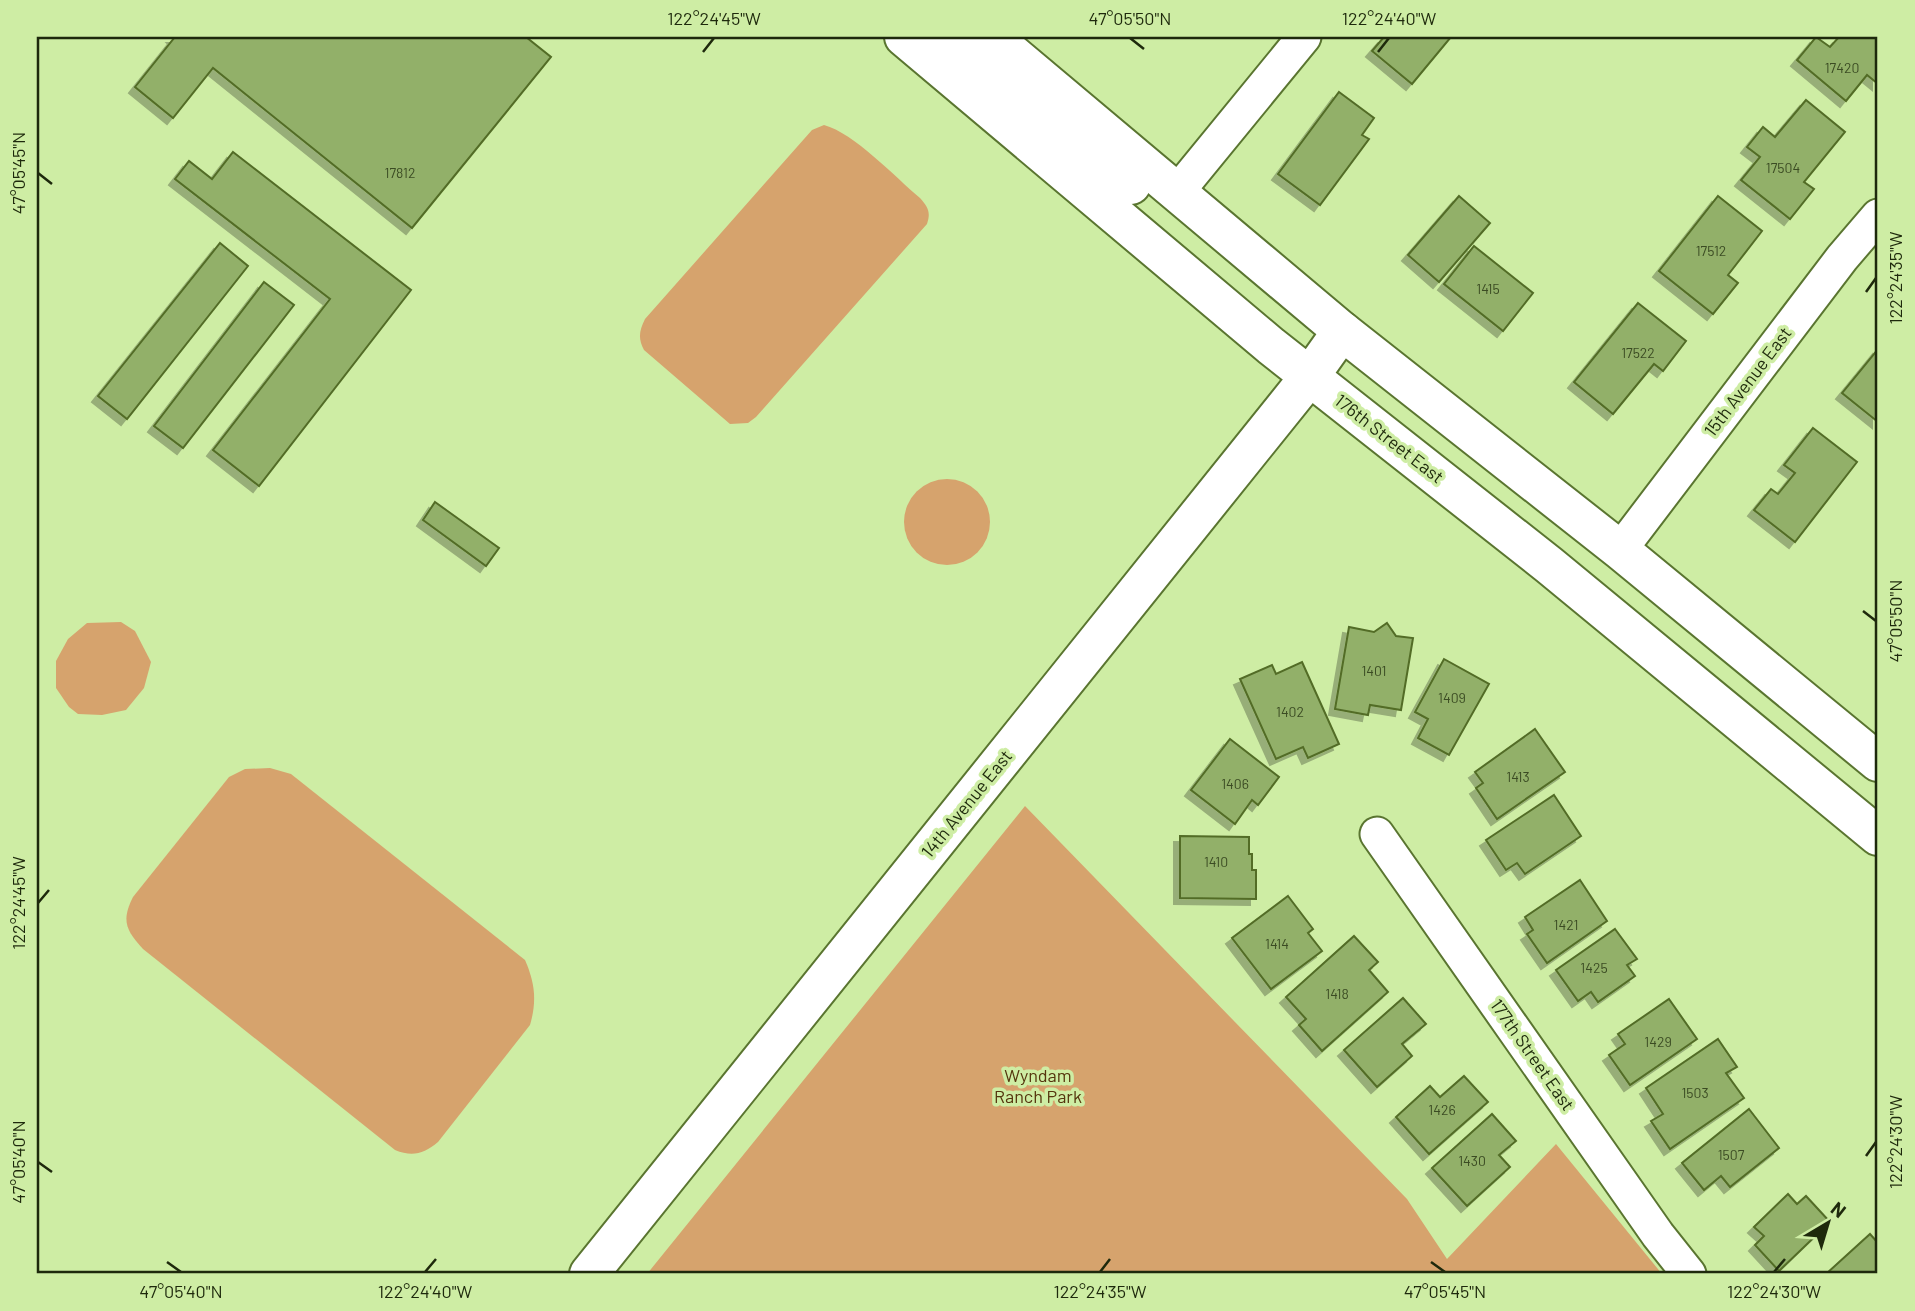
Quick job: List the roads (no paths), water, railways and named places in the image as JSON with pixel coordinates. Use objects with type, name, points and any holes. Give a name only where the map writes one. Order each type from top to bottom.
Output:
[{"type":"main road","name":"176th Street East","points":[[904,37],[1310,376],[1549,565],[1878,836]]},
{"type":"main road","points":[[942,37],[1137,189],[1159,196],[1178,191]]},
{"type":"main road","points":[[992,37],[1342,331],[1620,550],[1878,762]]},
{"type":"main road","name":"14th Avenue East","points":[[589,1274],[1310,376],[1342,331]]},
{"type":"street","points":[[1178,191],[1304,37]]},
{"type":"street","name":"15th Avenue East","points":[[1620,550],[1842,258],[1878,216]]},
{"type":"street","name":"177th Street East","points":[[1377,834],[1658,1235],[1689,1274]]},
{"type":"park label","name":"Wyndam Ranch Park","points":[[1038,1086]]}]
